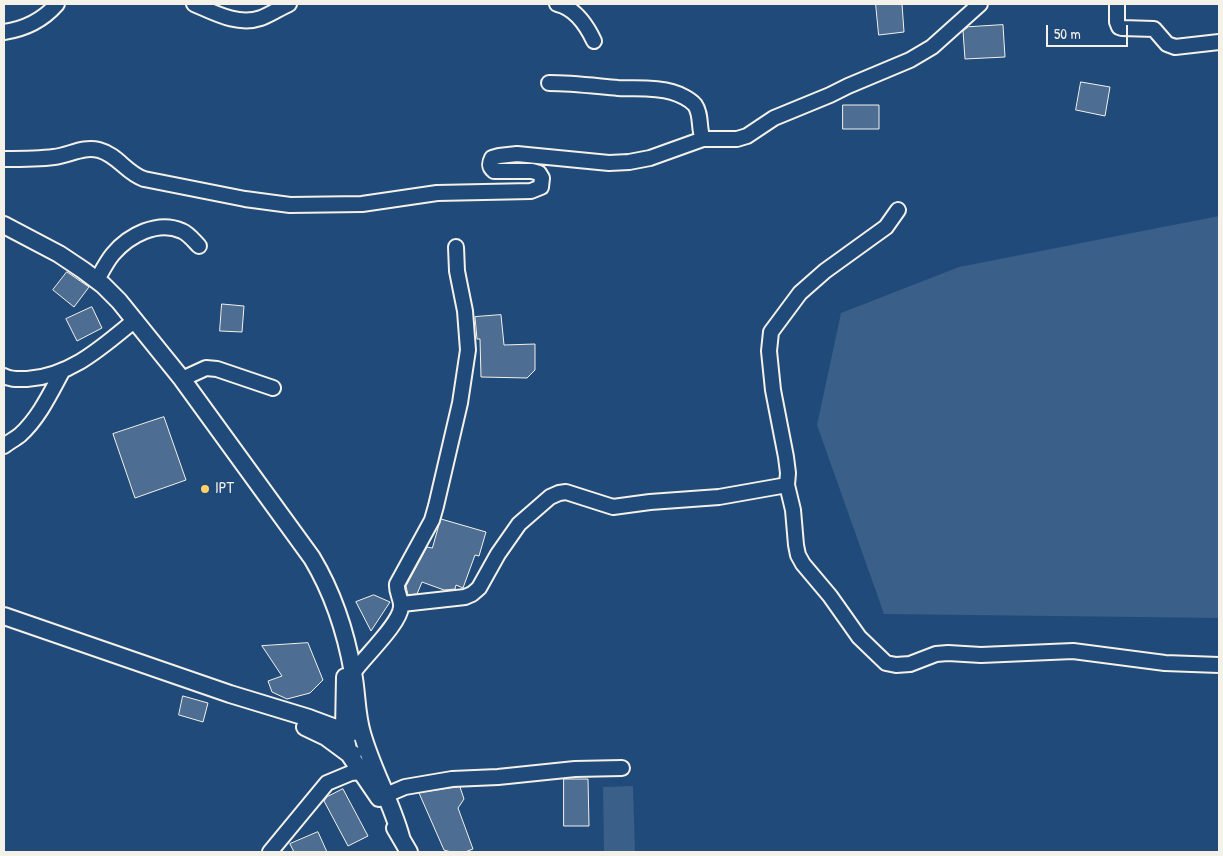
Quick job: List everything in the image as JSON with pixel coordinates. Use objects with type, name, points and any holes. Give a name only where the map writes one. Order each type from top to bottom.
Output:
[{"type":"main road","points":[[4,225],[59,254],[97,280],[135,320],[182,379],[312,558],[322,574],[332,598],[345,638],[362,732],[401,836],[409,852]]},
{"type":"main road","points":[[4,616],[344,731],[362,732]]},
{"type":"main road","points":[[345,638],[344,731],[349,754]]},
{"type":"main road","points":[[230,694],[251,706],[326,736],[349,754],[378,797],[390,822],[401,836]]},
{"type":"main road","points":[[349,754],[369,753]]},
{"type":"street","points":[[4,32],[36,22],[57,4]]},
{"type":"street","points":[[194,4],[217,15],[243,20],[260,18],[289,4]]},
{"type":"street","points":[[557,4],[568,8],[577,15],[589,29],[594,41]]},
{"type":"street","points":[[4,159],[43,158],[84,149],[97,150],[115,158],[134,176],[266,203],[290,205],[362,204],[437,193],[530,191],[541,187],[542,178],[539,173],[532,171],[494,171],[490,168],[489,163],[492,158],[517,154],[609,163],[629,162],[650,158],[703,139],[736,139],[747,136],[774,118],[830,96],[848,86],[910,60],[932,47],[980,4]]},
{"type":"street","points":[[1117,4],[1117,22],[1119,27],[1154,29],[1167,44],[1175,47],[1219,42]]},
{"type":"street","points":[[549,83],[654,89],[679,94],[694,104],[698,111],[700,133],[703,139]]},
{"type":"street","points":[[898,210],[886,226],[831,266],[800,293],[771,332],[769,351],[773,390],[787,465],[787,485],[793,510],[798,554],[803,564],[830,596],[859,637],[886,663],[896,665],[910,664],[936,654],[981,655],[1073,651],[1165,663],[1219,665]]},
{"type":"street","points":[[97,280],[113,254],[129,239],[140,232],[164,227],[177,229],[190,236],[199,246]]},
{"type":"street","points":[[353,674],[361,661],[395,622],[401,611],[402,604],[397,594],[397,584],[432,520],[456,421],[466,362],[467,332],[457,271],[456,247]]},
{"type":"street","points":[[4,376],[17,380],[47,376],[64,370],[92,355],[135,320]]},
{"type":"street","points":[[182,379],[206,368],[217,369],[273,388]]},
{"type":"street","points":[[4,446],[19,435],[28,425],[64,370]]},
{"type":"street","points":[[402,604],[465,597],[472,594],[478,588],[502,547],[519,524],[550,497],[559,493],[566,492],[614,507],[657,501],[719,497],[787,485]]},
{"type":"street","points":[[386,795],[405,788],[452,779],[498,778],[575,769],[622,768]]},
{"type":"street","points":[[270,852],[327,783],[351,773],[362,772]]},
{"type":"shaded area","points":[[1219,216],[1219,618],[884,614],[817,425],[841,313],[959,267]]},
{"type":"shaded area","points":[[633,786],[635,852],[604,852],[603,787]]},
{"type":"building","points":[[876,4],[902,4],[904,32],[879,35]]},
{"type":"building","points":[[1003,25],[1005,57],[965,59],[963,31],[968,27]]},
{"type":"building","points":[[1081,82],[1110,87],[1105,116],[1076,110]]},
{"type":"building","points":[[843,105],[879,105],[879,129],[843,129]]},
{"type":"building","points":[[67,272],[89,287],[74,307],[53,290]]},
{"type":"building","points":[[222,304],[244,306],[242,332],[220,331]]},
{"type":"building","points":[[92,307],[102,328],[77,341],[66,319]]},
{"type":"building","points":[[501,315],[504,345],[535,344],[535,370],[527,378],[481,377],[480,339],[477,339],[475,317]]},
{"type":"building","points":[[164,417],[186,480],[135,498],[113,434]]},
{"type":"building","points":[[441,519],[486,532],[479,556],[475,555],[463,588],[456,585],[455,589],[444,590],[422,582],[417,594],[408,595],[406,586],[427,547],[432,548]]},
{"type":"building","points":[[374,595],[390,602],[371,631],[356,602]]},
{"type":"building","points":[[308,643],[323,680],[310,693],[287,699],[272,692],[268,681],[282,676],[262,646]]},
{"type":"building","points":[[183,696],[208,703],[203,722],[179,715]]},
{"type":"building","points":[[564,779],[588,779],[589,826],[564,826]]},
{"type":"building","points":[[460,787],[464,799],[458,808],[473,849],[465,852],[451,852],[444,850],[419,793]]},
{"type":"building","points":[[343,789],[368,836],[348,846],[324,801],[327,797]]},
{"type":"building","points":[[318,832],[327,852],[294,852],[290,844]]},
{"type":"place","name":"IPT","points":[[205,489]]}]
